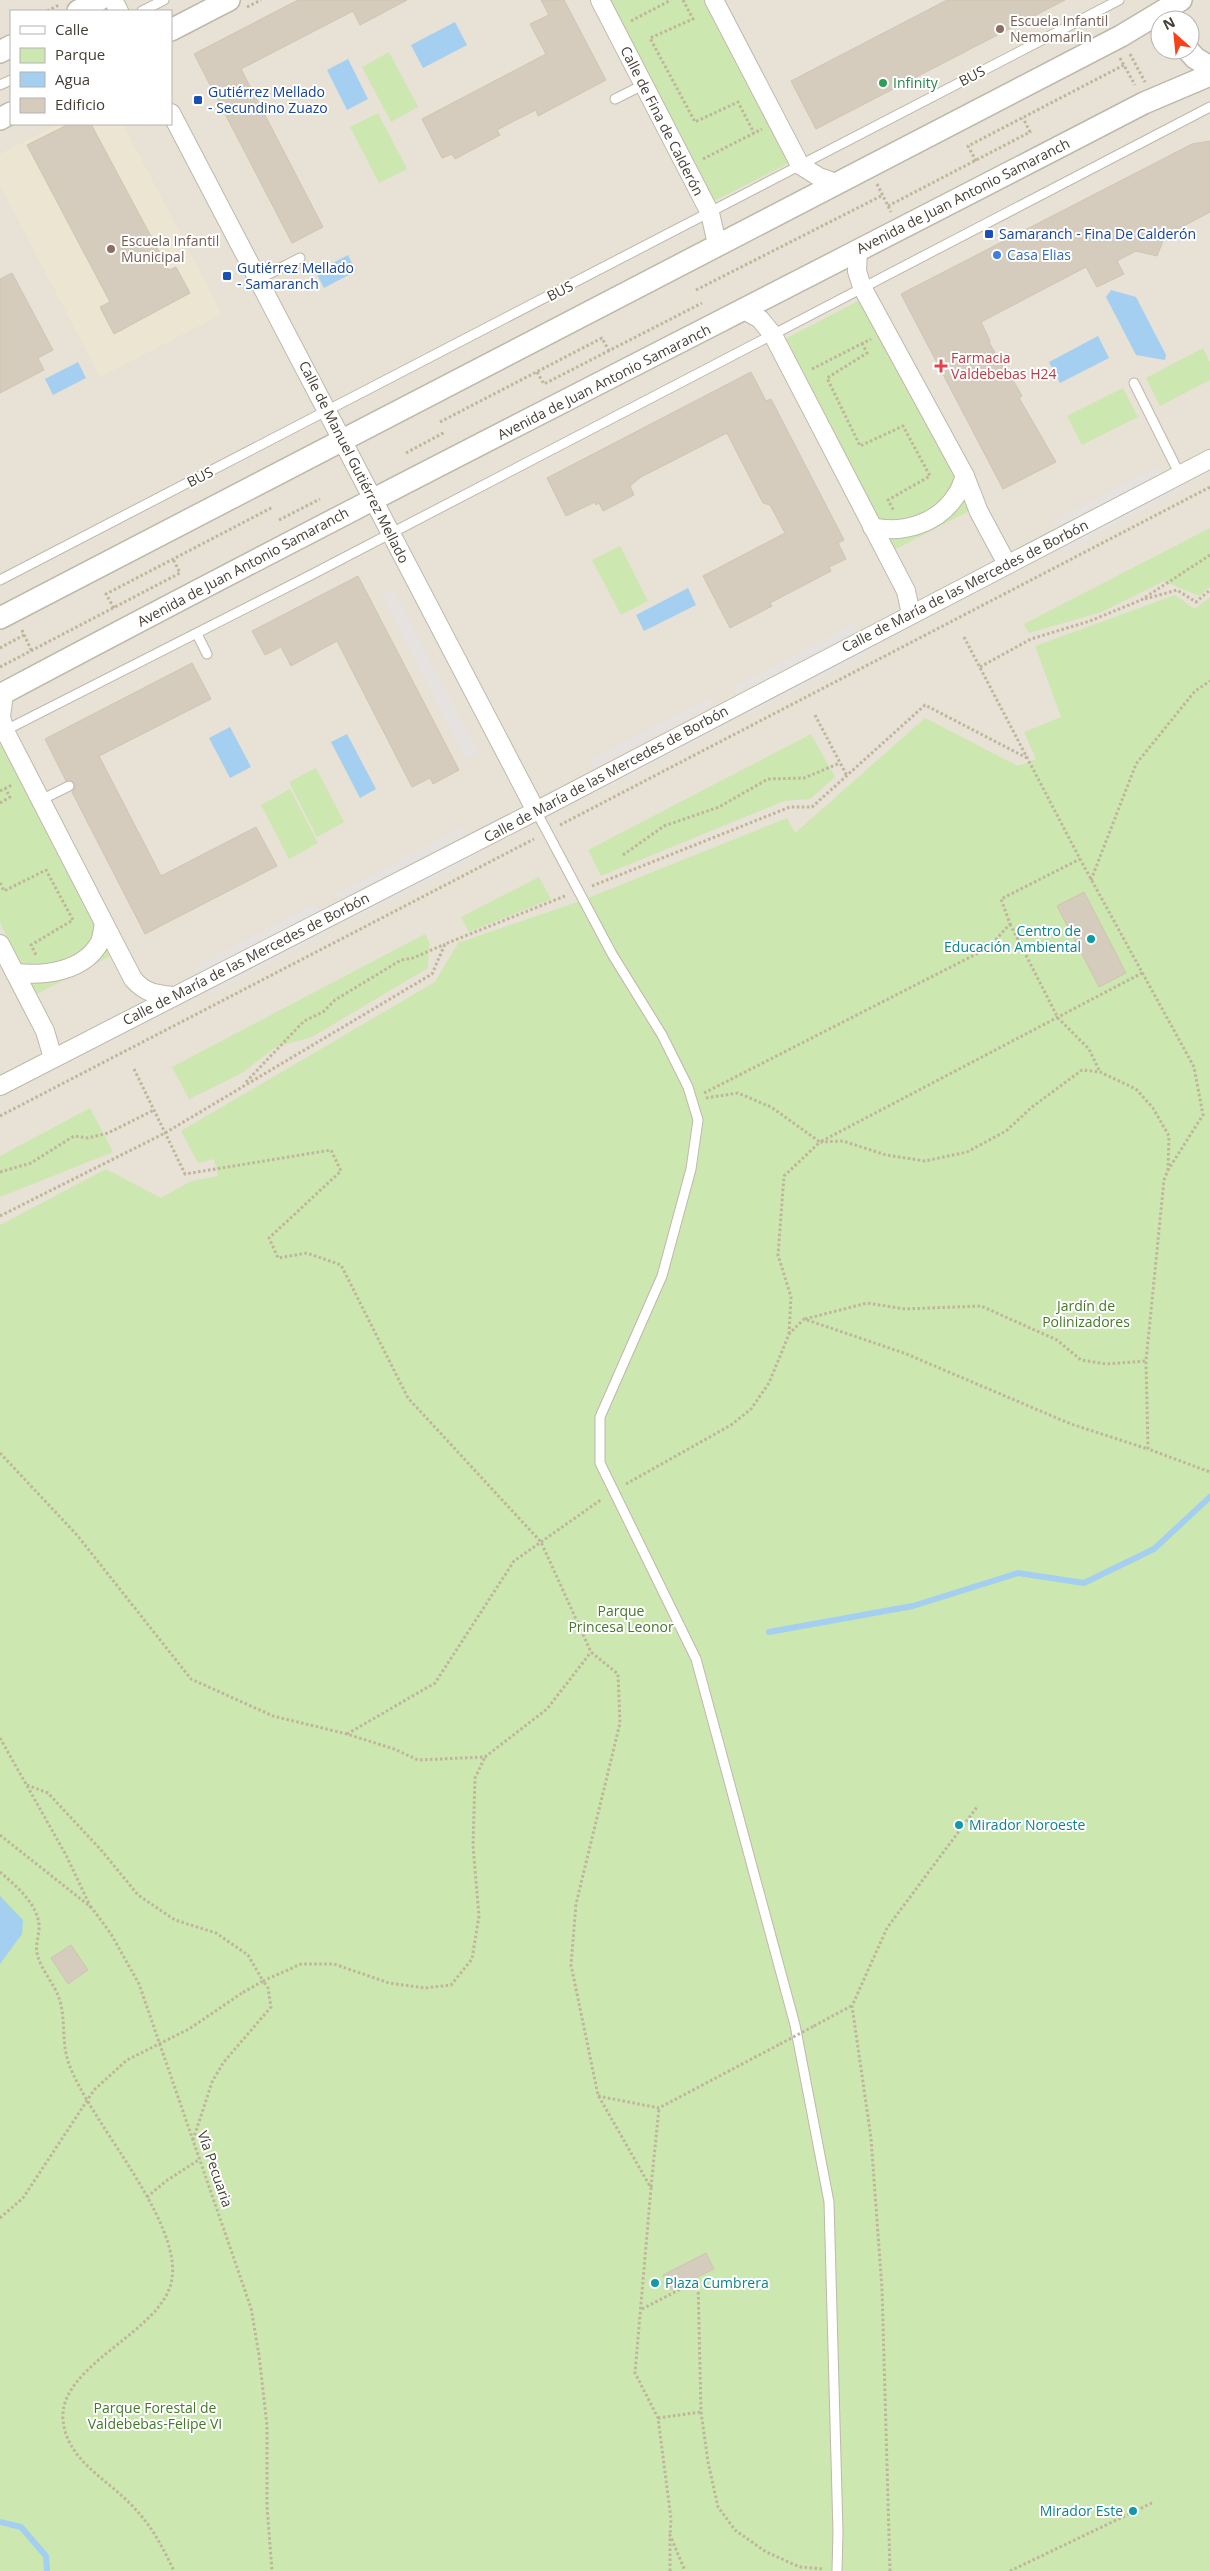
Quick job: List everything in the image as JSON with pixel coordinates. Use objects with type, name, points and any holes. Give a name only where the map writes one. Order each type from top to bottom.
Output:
[{"type":"street","points":[[80,10],[99,0]]},
{"type":"street","points":[[172,29],[229,0]]},
{"type":"street","name":"Calle de Fina de Calderón","points":[[600,0],[710,213],[717,244]]},
{"type":"street","points":[[714,0],[800,165],[819,177],[836,183]]},
{"type":"street","points":[[0,618],[717,244],[1121,36],[1182,0]]},
{"type":"street","points":[[1198,60],[1210,67]]},
{"type":"street","name":"Avenida de Juan Antonio Samaranch","points":[[2,694],[374,499],[1153,98],[1210,75]]},
{"type":"street","name":"Calle de Manuel Gutiérrez Mellado","points":[[172,116],[259,279],[536,812]]},
{"type":"street","points":[[858,250],[857,271],[862,287],[965,476],[979,512],[1007,564]]},
{"type":"street","points":[[744,310],[760,319],[773,336],[906,591],[911,614]]},
{"type":"street","name":"Calle de María de las Mercedes de Borbón","points":[[0,1086],[536,812],[1210,459]]},
{"type":"street","points":[[872,527],[889,531],[904,529],[929,520],[943,510],[955,497],[965,476]]},
{"type":"street","points":[[2,694],[2,732],[41,800],[133,979],[141,988],[152,994],[174,996]]},
{"type":"street","points":[[15,973],[46,974],[73,966],[91,953],[100,942],[104,923]]},
{"type":"street","points":[[0,944],[45,1031],[52,1058]]},
{"type":"lane","points":[[144,10],[164,0]]},
{"type":"lane","name":"BUS","points":[[0,580],[1119,0]]},
{"type":"lane","points":[[615,99],[643,85]]},
{"type":"lane","points":[[2,732],[198,634],[1210,107]]},
{"type":"lane","points":[[259,279],[300,258]]},
{"type":"lane","points":[[1134,383],[1180,474]]},
{"type":"lane","points":[[198,634],[208,654]]},
{"type":"lane","points":[[41,800],[69,786]]},
{"type":"lane","points":[[536,812],[612,954],[662,1035],[688,1087],[698,1120],[691,1169],[662,1276],[600,1417],[600,1463],[661,1582],[696,1659],[796,2025],[829,2202],[838,2532],[837,2570]]},
{"type":"path","points":[[628,22],[670,0]]},
{"type":"path","points":[[683,0],[693,19],[650,38],[686,106],[695,122],[738,102],[754,133]]},
{"type":"path","points":[[1129,51],[1146,83]]},
{"type":"path","points":[[1120,56],[1136,88]]},
{"type":"path","points":[[976,161],[968,146],[1124,65]]},
{"type":"path","points":[[888,206],[1030,132],[1023,118]]},
{"type":"path","points":[[699,162],[766,127]]},
{"type":"path","points":[[876,182],[893,214]]},
{"type":"path","points":[[696,290],[883,195]]},
{"type":"path","points":[[538,372],[544,384],[702,303]]},
{"type":"path","points":[[808,372],[874,337]]},
{"type":"path","points":[[440,422],[602,338],[609,351]]},
{"type":"path","points":[[862,343],[867,353],[827,378],[860,446],[903,426],[930,476],[888,500],[904,529]]},
{"type":"path","points":[[406,453],[445,432]]},
{"type":"path","points":[[0,1116],[1210,487]]},
{"type":"path","points":[[279,520],[320,499]]},
{"type":"path","points":[[114,608],[106,594],[272,508]]},
{"type":"path","points":[[1141,600],[1210,555]]},
{"type":"path","points":[[0,667],[180,573],[173,560]]},
{"type":"path","points":[[980,667],[1031,639],[1090,621],[1141,600],[1177,590],[1196,602],[1210,590]]},
{"type":"path","points":[[20,626],[36,659]]},
{"type":"path","points":[[0,648],[24,635]]},
{"type":"path","points":[[964,637],[1091,880],[1194,1068],[1203,1115],[1168,1170],[1164,1180],[1146,1361],[1148,1449]]},
{"type":"path","points":[[1091,880],[1136,764],[1195,691],[1210,681]]},
{"type":"path","points":[[243,1086],[304,1022],[323,1012],[335,1000],[401,960],[413,958],[790,807],[812,807],[925,705],[1027,758]]},
{"type":"path","points":[[815,715],[847,776]]},
{"type":"path","points":[[624,856],[664,826],[719,807],[768,779],[804,778],[840,763]]},
{"type":"path","points":[[0,802],[10,797],[5,788]]},
{"type":"path","points":[[1080,859],[1001,899],[1010,924],[1058,1018],[1089,1049],[1100,1072]]},
{"type":"path","points":[[0,883],[4,891],[46,870],[73,920],[31,945],[46,974]]},
{"type":"path","points":[[691,1101],[988,948],[1010,924]]},
{"type":"path","points":[[0,1216],[165,1133],[432,974],[445,944]]},
{"type":"path","points":[[347,1734],[435,1683],[514,1561],[613,1491],[731,1425],[751,1409],[769,1383],[789,1334],[791,1297],[778,1255],[784,1176],[820,1142],[1142,973]]},
{"type":"path","points":[[134,1069],[185,1174],[331,1150],[341,1172],[269,1238],[278,1258],[307,1253],[341,1265],[408,1398],[541,1542],[591,1652],[618,1674],[620,1723],[576,1904],[571,1965],[598,2095],[651,2188]]},
{"type":"path","points":[[691,1101],[738,1093],[771,1107],[820,1142],[843,1141],[886,1155],[925,1161],[967,1152],[1006,1131],[1032,1107],[1082,1070],[1100,1072],[1136,1089],[1154,1108],[1169,1136],[1168,1170]]},
{"type":"path","points":[[0,1172],[31,1163],[74,1136],[88,1138],[108,1133],[154,1110]]},
{"type":"path","points":[[789,1334],[804,1319],[868,1303],[905,1309],[981,1306],[1057,1340],[1081,1360],[1106,1364],[1146,1361]]},
{"type":"path","points":[[804,1319],[904,1353],[1071,1424],[1148,1449],[1210,1472]]},
{"type":"path","points":[[0,1453],[77,1535],[192,1679],[273,1716],[347,1734],[394,1749],[418,1760],[485,1757]]},
{"type":"path","points":[[0,2218],[23,2198],[94,2090],[127,2060],[189,2029],[263,1981],[301,1964],[334,1964],[389,1983],[424,1988],[451,1985],[472,1959],[479,1916],[473,1846],[475,1778],[485,1757],[547,1709],[591,1652]]},
{"type":"path","points":[[0,1738],[66,1855],[92,1908]]},
{"type":"path","points":[[27,1785],[48,1792],[102,1851],[138,1895],[175,1920],[216,1933],[248,1955],[268,1988],[271,2007],[223,2063],[212,2082],[193,2140]]},
{"type":"path","points":[[890,2571],[881,2280],[871,2138],[852,2006],[887,1928],[977,1807]]},
{"type":"path","name":"Vía Pecuaria","points":[[0,1834],[92,1908],[111,1934],[139,1984],[251,2308],[267,2426],[267,2506],[272,2571]]},
{"type":"path","points":[[0,1872],[18,1887],[34,1909],[39,1924],[37,1952],[60,1999],[63,2034],[69,2064],[146,2197],[161,2226],[172,2256],[172,2280],[163,2302],[94,2365],[67,2396],[63,2418],[67,2438],[82,2463],[108,2482],[138,2511],[162,2546],[174,2571]]},
{"type":"path","points":[[598,2095],[659,2108],[852,2006]]},
{"type":"path","points":[[659,2108],[635,2373],[658,2418],[671,2519],[670,2571]]},
{"type":"path","points":[[146,2197],[166,2181],[200,2159]]},
{"type":"path","points":[[642,2309],[698,2280],[700,2412],[718,2507],[735,2530],[766,2552],[800,2567],[837,2570]]},
{"type":"path","points":[[658,2418],[700,2412]]},
{"type":"path","points":[[1010,2571],[1154,2502]]},
{"type":"path","points":[[670,2535],[685,2571]]},
{"type":"shaded area","points":[[0,0],[1210,0],[1210,2571],[0,2571]]},
{"type":"shaded area","name":"Escuela Infantil Municipal","points":[[57,125],[124,125],[222,314],[100,377],[0,185],[0,154]]},
{"type":"shaded area","points":[[1157,467],[1161,474],[1054,528],[1051,522]]},
{"type":"shaded area","points":[[1184,481],[1187,487],[1066,551],[1062,544]]},
{"type":"shaded area","points":[[393,589],[479,753],[466,760],[382,595]]},
{"type":"shaded area","points":[[855,623],[859,630],[737,693],[734,686]]},
{"type":"shaded area","points":[[867,645],[870,652],[748,715],[745,708]]},
{"type":"shaded area","points":[[710,698],[714,704],[592,768],[588,761]]},
{"type":"shaded area","points":[[722,720],[725,726],[603,790],[600,783]]},
{"type":"shaded area","points":[[462,827],[466,834],[339,900],[336,893]]},
{"type":"shaded area","points":[[474,849],[477,856],[355,919],[352,912]]},
{"type":"shaded area","points":[[316,903],[320,910],[197,973],[194,967]]},
{"type":"shaded area","points":[[327,925],[330,932],[208,995],[205,989]]},
{"type":"green space","points":[[608,0],[708,0],[791,162],[712,202]]},
{"type":"green space","points":[[389,52],[418,107],[391,122],[362,67]]},
{"type":"green space","points":[[378,113],[407,169],[379,183],[350,127]]},
{"type":"green space","points":[[864,298],[973,509],[894,550],[785,339]]},
{"type":"green space","points":[[1203,348],[1210,362],[1210,380],[1160,406],[1146,378]]},
{"type":"green space","points":[[1123,388],[1138,417],[1082,445],[1067,416]]},
{"type":"green space","points":[[1210,528],[1210,587],[1199,596],[1164,581],[1102,612],[1029,633],[1024,624]]},
{"type":"green space","points":[[620,546],[648,601],[621,615],[592,560]]},
{"type":"green space","name":"Parque Princesa Leonor","points":[[1175,595],[1195,609],[1210,597],[1210,2571],[0,2571],[0,1225],[106,1169],[161,1198],[191,1181],[218,1176],[214,1159],[198,1163],[181,1131],[435,982],[458,943],[583,900],[787,818],[795,833],[925,718],[1018,766],[1036,759],[1024,732],[1061,717],[1035,646]]},
{"type":"green space","points":[[811,734],[835,777],[810,799],[784,801],[601,876],[588,850]]},
{"type":"green space","points":[[7,742],[116,953],[37,994],[0,923],[0,746]]},
{"type":"green space","points":[[316,768],[344,822],[317,837],[289,782]]},
{"type":"green space","points":[[290,789],[318,843],[289,859],[261,805]]},
{"type":"green space","points":[[539,877],[551,899],[469,932],[461,917]]},
{"type":"green space","points":[[425,934],[429,942],[428,968],[312,1037],[276,1047],[242,1073],[189,1099],[172,1067]]},
{"type":"green space","points":[[90,1108],[113,1152],[0,1197],[0,1156]]},
{"type":"water","points":[[455,22],[467,45],[423,68],[411,45]]},
{"type":"water","points":[[348,59],[368,99],[347,110],[327,70]]},
{"type":"water","points":[[348,255],[356,271],[324,288],[316,272]]},
{"type":"water","points":[[1111,290],[1136,297],[1166,355],[1165,360],[1136,355],[1106,297]]},
{"type":"water","points":[[1098,336],[1109,358],[1060,383],[1049,362]]},
{"type":"water","points":[[78,362],[86,378],[53,395],[45,379]]},
{"type":"water","points":[[688,588],[696,605],[644,631],[636,615]]},
{"type":"water","points":[[230,727],[251,767],[230,778],[209,738]]},
{"type":"water","points":[[347,734],[376,789],[360,798],[331,742]]},
{"type":"water","points":[[0,1896],[23,1920],[22,1934],[0,1964]]},
{"type":"building","points":[[298,0],[407,0],[360,25],[353,11],[241,69],[323,227],[292,243],[194,54]]},
{"type":"building","points":[[541,0],[564,0],[606,80],[538,116],[536,110],[516,120],[497,130],[500,135],[455,159],[452,154],[442,158],[422,119],[546,54],[530,24],[549,15]]},
{"type":"building","points":[[947,0],[1065,0],[816,129],[791,81]]},
{"type":"building","points":[[67,125],[92,125],[169,270],[176,267],[190,293],[114,334],[100,307],[110,302],[27,145]]},
{"type":"building","points":[[1210,141],[1210,212],[1165,236],[1157,256],[1136,251],[1117,261],[1124,274],[1097,287],[1086,267],[981,322],[989,342],[1022,396],[1019,398],[1056,462],[1003,489],[901,294],[1192,144]]},
{"type":"building","points":[[12,273],[53,350],[38,358],[44,370],[0,393],[0,279]]},
{"type":"building","points":[[751,372],[766,401],[771,399],[844,540],[838,543],[846,559],[829,567],[831,571],[770,603],[772,606],[730,628],[703,576],[785,533],[770,505],[763,503],[727,433],[641,477],[630,486],[634,495],[603,511],[599,503],[596,505],[595,502],[566,516],[547,478]]},
{"type":"building","points":[[358,576],[459,770],[433,784],[430,778],[412,787],[337,641],[291,666],[281,647],[265,655],[252,631]]},
{"type":"building","points":[[192,663],[211,699],[99,756],[161,876],[256,827],[277,866],[145,934],[72,792],[75,787],[74,783],[66,781],[45,739]]},
{"type":"building","name":"Centro de Educación Ambiental","points":[[1084,892],[1126,973],[1099,987],[1057,906]]},
{"type":"building","points":[[71,1945],[88,1970],[68,1984],[51,1958]]},
{"type":"building","points":[[706,2253],[714,2269],[671,2290],[663,2275]]},
{"type":"waterway","points":[[769,1632],[913,1606],[1018,1573],[1084,1583],[1154,1549],[1210,1497]]},
{"type":"waterway","points":[[0,2522],[21,2527],[46,2556],[47,2571]]},
{"type":"place","name":"Escuela Infantil Nemomarlin","points":[[1000,29]]},
{"type":"place","name":"Infinity","points":[[883,83]]},
{"type":"place","name":"Gutiérrez Mellado - Secundino Zuazo","points":[[198,100]]},
{"type":"place","name":"Samaranch - Fina De Calderón","points":[[989,234]]},
{"type":"place","name":"Escuela Infantil Municipal","points":[[111,249]]},
{"type":"place","name":"Casa Elias","points":[[997,255]]},
{"type":"place","name":"Gutiérrez Mellado - Samaranch","points":[[227,276]]},
{"type":"place","name":"Farmacia Valdebebas H24","points":[[941,366]]},
{"type":"place","name":"Centro de Educación Ambiental","points":[[1091,939]]},
{"type":"place","name":"Mirador Noroeste","points":[[959,1825]]},
{"type":"place","name":"Plaza Cumbrera","points":[[655,2283]]},
{"type":"place","name":"Mirador Este","points":[[1133,2511]]},
{"type":"park label","name":"Jardín de Polinizadores","points":[[1086,1314]]},
{"type":"park label","name":"Parque Forestal de Valdebebas-Felipe VI","points":[[155,2416]]}]
